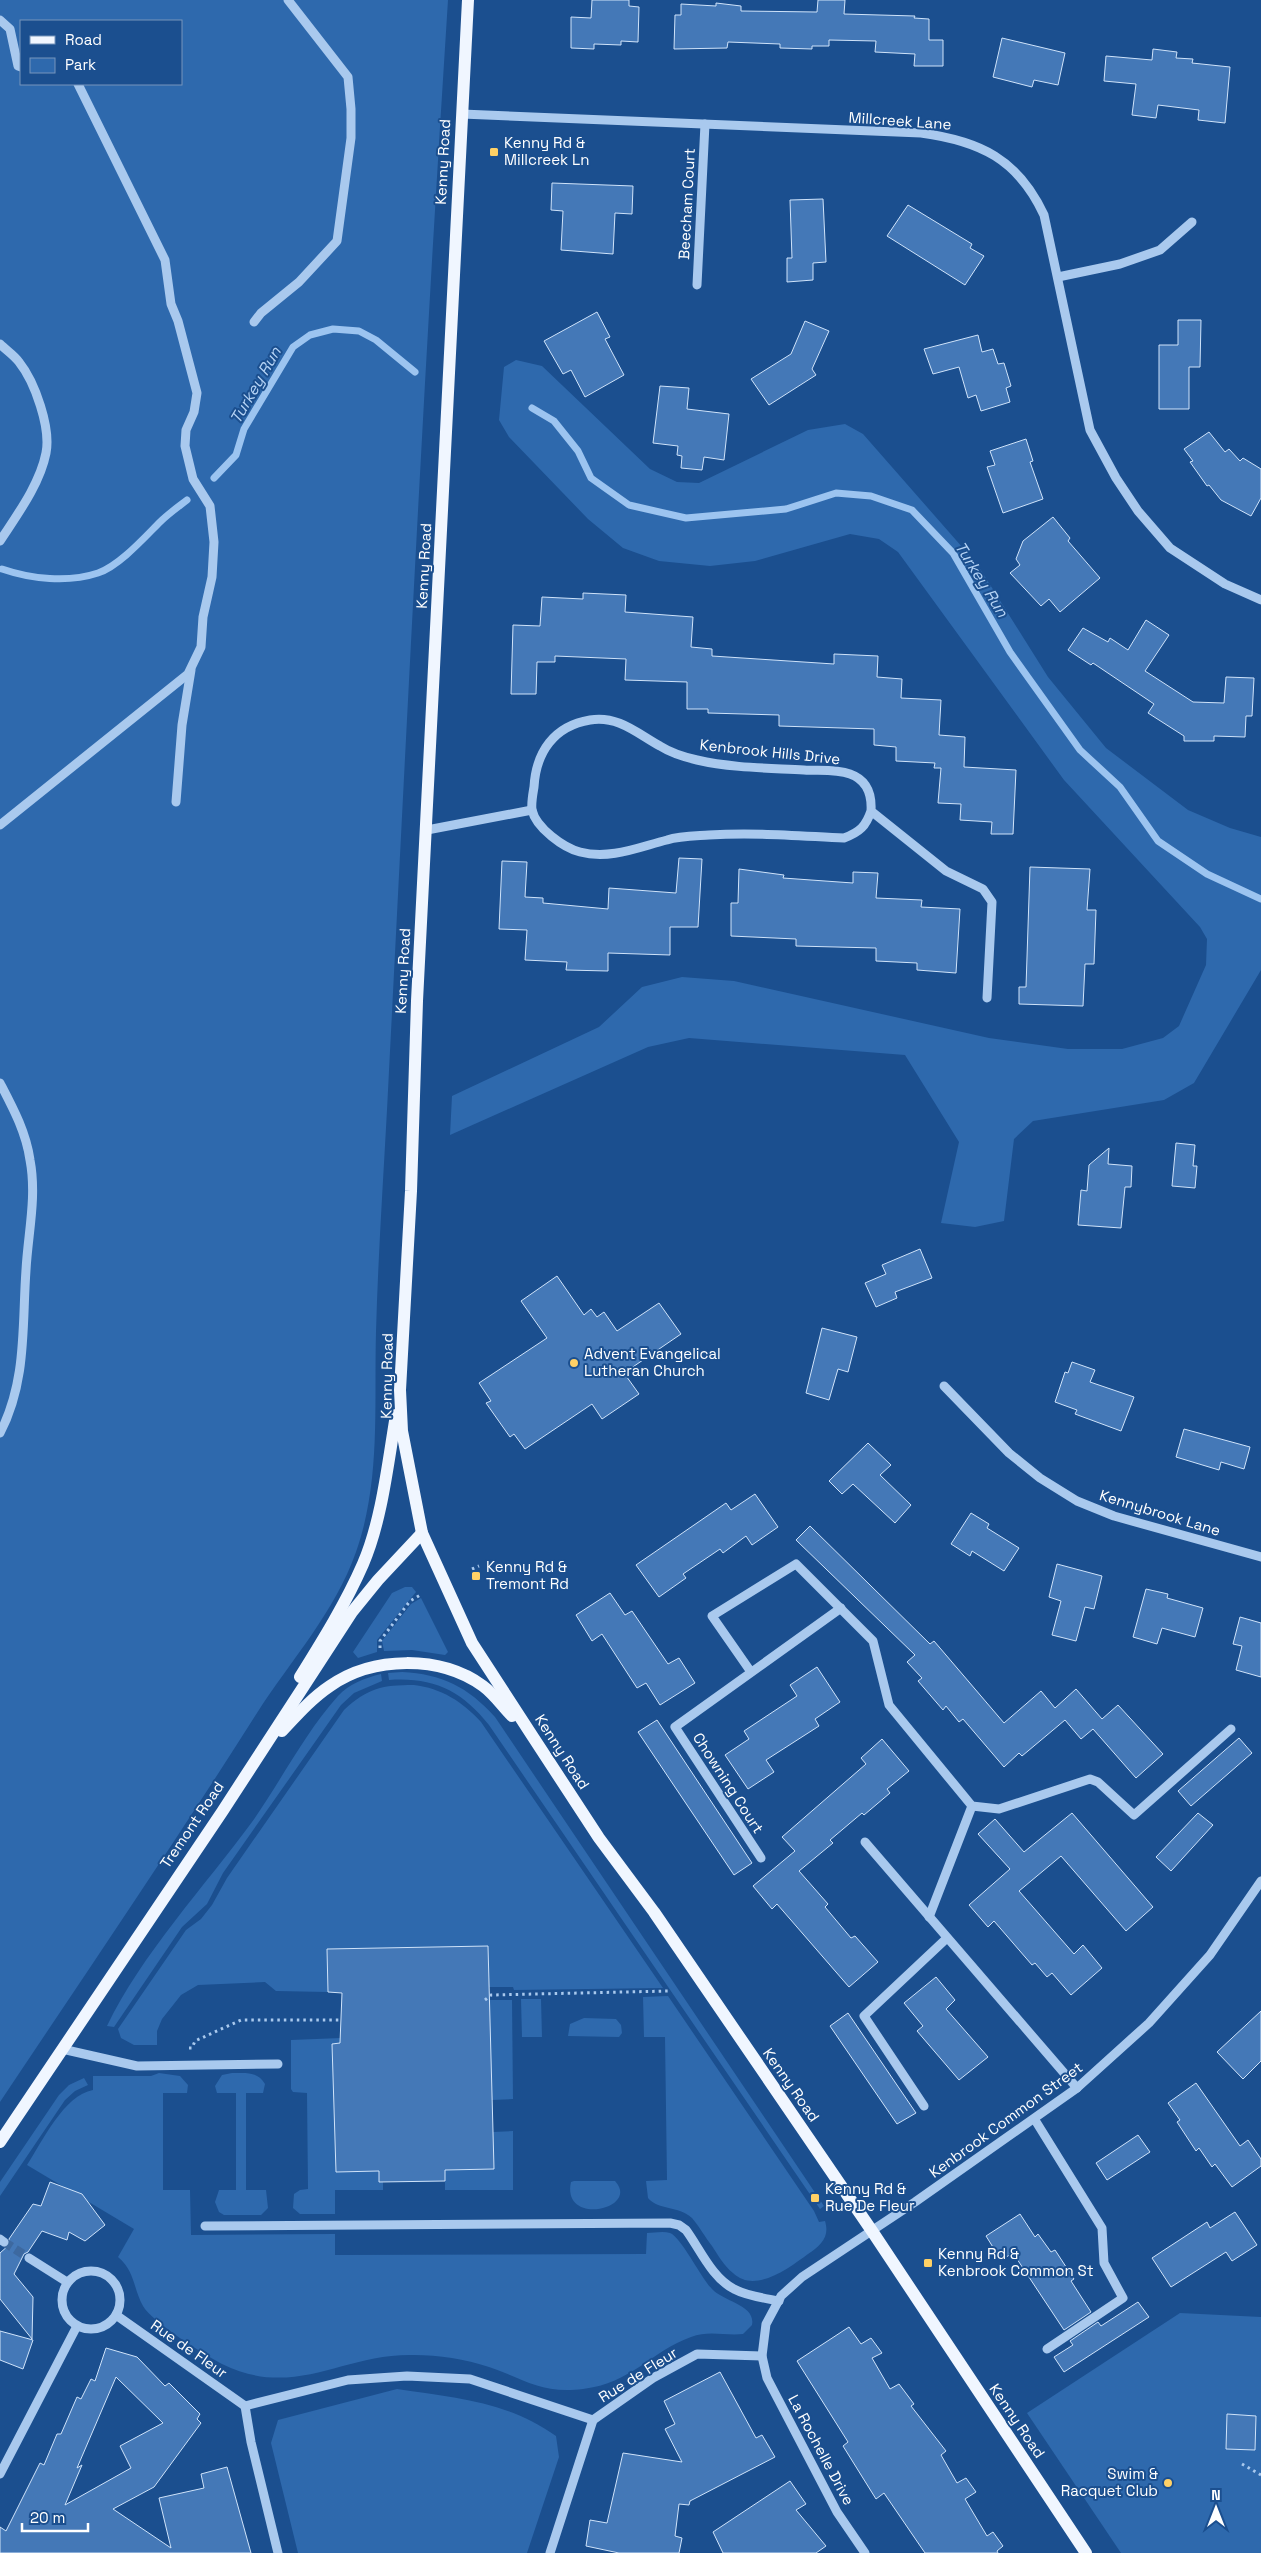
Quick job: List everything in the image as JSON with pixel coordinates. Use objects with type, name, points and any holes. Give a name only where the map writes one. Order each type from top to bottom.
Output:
[{"type":"main road","name":"Kenny Road","points":[[468,0],[417,1001],[411,1191],[400,1390],[402,1431],[422,1533],[472,1644],[532,1737],[599,1838],[654,1912],[872,2231],[1086,2553]]},
{"type":"main road","points":[[243,1777],[254,1750],[325,1637],[364,1562],[384,1490],[400,1390]]},
{"type":"main road","name":"Tremont Road","points":[[0,2142],[256,1760],[352,1612],[378,1580],[422,1533]]},
{"type":"main road","points":[[256,1760],[298,1714],[330,1686],[352,1673],[383,1665],[428,1663],[454,1670],[483,1686],[532,1737]]},
{"type":"street","points":[[254,322],[262,312],[299,282],[337,241],[351,138],[348,77],[288,0]]},
{"type":"street","points":[[0,20],[10,29],[18,66],[20,67]]},
{"type":"street","points":[[0,825],[188,674],[201,648],[203,617],[212,577],[214,542],[210,506],[193,480],[185,446],[186,430],[194,412],[197,393],[178,321],[171,304],[166,260],[78,85]]},
{"type":"street","name":"Millcreek Lane","points":[[462,114],[921,134],[951,137],[979,146],[1002,160],[1023,180],[1037,199],[1044,215],[1090,430],[1116,478],[1138,511],[1170,548],[1225,584],[1261,600]]},
{"type":"street","name":"Beecham Court","points":[[697,285],[705,124]]},
{"type":"street","points":[[1058,277],[1120,264],[1160,250],[1192,222]]},
{"type":"street","points":[[0,344],[20,363],[38,400],[47,434],[46,452],[38,475],[0,541]]},
{"type":"street","points":[[176,802],[183,717],[191,668]]},
{"type":"street","name":"Kenbrook Hills Drive","points":[[532,810],[535,768],[543,748],[557,733],[573,725],[606,719],[624,724],[662,747],[698,760],[760,768],[851,775],[866,785],[872,802],[871,811]]},
{"type":"street","points":[[427,830],[532,810],[540,823],[563,844],[580,852],[601,854],[626,852],[669,839],[712,835],[844,838],[857,833],[867,824],[871,811],[946,871],[984,889],[989,894],[992,902],[987,998]]},
{"type":"street","points":[[0,1083],[16,1114],[25,1139],[30,1160],[33,1189],[26,1269],[24,1347],[18,1386],[10,1414],[0,1433]]},
{"type":"street","name":"Kennybrook Lane","points":[[944,1386],[1009,1453],[1040,1478],[1077,1501],[1114,1516],[1261,1557]]},
{"type":"street","points":[[751,1672],[712,1616],[796,1564],[873,1641],[889,1705],[972,1806],[999,1809],[1090,1780],[1098,1782],[1134,1815],[1231,1729]]},
{"type":"street","name":"Chowning Court","points":[[761,1858],[675,1727],[841,1608]]},
{"type":"street","points":[[928,1917],[972,1806]]},
{"type":"street","points":[[865,1842],[1077,2088]]},
{"type":"street","name":"Kenbrook Common Street","points":[[872,2231],[1035,2120],[1077,2088],[1149,2023],[1210,1955],[1261,1881]]},
{"type":"street","points":[[924,2106],[864,2016],[947,1938]]},
{"type":"street","points":[[62,2049],[137,2066],[278,2064]]},
{"type":"street","points":[[1035,2120],[1102,2228],[1104,2262],[1122,2298],[1048,2349]]},
{"type":"street","points":[[205,2226],[670,2223],[679,2225],[686,2230],[716,2275],[726,2285],[736,2290],[779,2301]]},
{"type":"street","points":[[762,2356],[766,2324],[779,2301],[802,2277],[872,2231]]},
{"type":"street","points":[[29,2258],[67,2282]]},
{"type":"street","points":[[93,2270],[108,2275],[118,2286],[121,2301],[116,2315],[105,2326],[91,2330],[77,2326],[65,2314],[61,2298],[67,2282],[78,2273],[93,2270]]},
{"type":"street","name":"Rue de Fleur","points":[[116,2315],[245,2406],[348,2380],[407,2376],[470,2379],[593,2420]]},
{"type":"street","points":[[0,2474],[77,2326]]},
{"type":"street","name":"Rue de Fleur","points":[[550,2553],[593,2420],[654,2378],[697,2354],[762,2356]]},
{"type":"street","name":"La Rochelle Drive","points":[[762,2356],[767,2378],[784,2411],[837,2512],[865,2553]]},
{"type":"street","points":[[245,2406],[251,2442],[278,2553]]},
{"type":"path","points":[[472,1569],[479,1566]]},
{"type":"path","points":[[380,1652],[380,1640],[410,1601],[422,1594]]},
{"type":"path","points":[[485,2000],[491,1995],[669,1991]]},
{"type":"path","points":[[183,2048],[192,2048],[195,2042],[241,2020],[341,2020]]},
{"type":"path","points":[[1242,2464],[1261,2475]]},
{"type":"green space","points":[[0,0],[448,0],[423,416],[379,1249],[375,1444],[369,1498],[356,1552],[336,1595],[0,2102]]},
{"type":"green space","points":[[516,360],[542,366],[650,469],[677,482],[699,483],[808,430],[845,424],[863,434],[977,564],[1048,677],[1106,748],[1188,810],[1230,828],[1261,837],[1261,970],[1194,1083],[1164,1100],[1033,1121],[1014,1139],[1004,1221],[975,1227],[941,1223],[959,1142],[905,1055],[689,1038],[648,1047],[450,1135],[452,1096],[599,1027],[642,987],[682,977],[734,981],[989,1038],[1068,1049],[1122,1049],[1163,1038],[1179,1026],[1206,965],[1207,939],[1200,927],[1064,780],[898,552],[879,539],[850,534],[755,561],[710,566],[659,561],[623,548],[588,519],[509,437],[499,420],[504,367]]},
{"type":"green space","points":[[405,1587],[412,1587],[416,1592],[377,1640],[377,1652],[358,1658],[353,1652],[392,1593]]},
{"type":"green space","points":[[421,1598],[448,1652],[445,1655],[412,1650],[384,1651],[382,1641],[411,1604]]},
{"type":"green space","points":[[402,1672],[430,1676],[453,1684],[475,1698],[495,1717],[824,2206],[820,2209],[489,1725],[468,1703],[445,1688],[419,1681],[389,1680],[388,1673]]},
{"type":"green space","points":[[381,1674],[382,1681],[354,1693],[341,1705],[223,1873],[207,1904],[182,1927],[114,2027],[107,2026],[137,1973],[252,1822],[314,1726],[338,1696],[347,1688]]},
{"type":"green space","points":[[414,1685],[433,1689],[451,1697],[467,1708],[481,1722],[663,1988],[514,1990],[513,1987],[489,1987],[488,1946],[327,1949],[328,1992],[276,1991],[265,1982],[198,1985],[181,1995],[162,2019],[157,2031],[157,2045],[134,2045],[121,2038],[118,2029],[186,1930],[201,1919],[212,1905],[227,1878],[344,1710],[368,1692],[376,1689]]},
{"type":"green space","points":[[668,1996],[814,2211],[819,2222],[825,2221],[826,2232],[820,2244],[813,2251],[772,2277],[751,2281],[742,2279],[724,2264],[692,2218],[681,2211],[658,2205],[648,2198],[646,2181],[667,2180],[665,2037],[644,2037],[643,1997]]},
{"type":"green space","points":[[521,1999],[541,1999],[542,2037],[522,2037]]},
{"type":"green space","points":[[489,2000],[512,2000],[513,2099],[492,2100]]},
{"type":"green space","points":[[584,2018],[616,2019],[621,2025],[622,2033],[619,2037],[568,2036],[570,2024]]},
{"type":"green space","points":[[341,2038],[341,2043],[332,2044],[336,2172],[379,2171],[379,2182],[383,2182],[383,2190],[335,2190],[335,2214],[300,2214],[293,2208],[294,2194],[300,2190],[308,2189],[307,2093],[293,2092],[291,2089],[291,2040]]},
{"type":"green space","points":[[159,2073],[180,2076],[188,2085],[187,2093],[163,2093],[163,2190],[190,2190],[191,2235],[335,2234],[335,2255],[646,2254],[647,2233],[667,2232],[675,2236],[680,2242],[712,2289],[738,2304],[749,2313],[752,2318],[752,2325],[743,2334],[704,2334],[691,2337],[677,2343],[628,2374],[600,2386],[583,2389],[568,2390],[544,2387],[480,2364],[433,2356],[388,2356],[319,2372],[273,2378],[249,2374],[222,2364],[167,2329],[148,2313],[143,2306],[128,2268],[118,2257],[134,2229],[27,2165],[63,2110],[82,2094],[93,2090],[93,2076],[151,2076]]},
{"type":"green space","points":[[232,2073],[255,2075],[265,2084],[263,2093],[246,2093],[246,2190],[266,2190],[268,2208],[261,2215],[224,2215],[219,2212],[215,2202],[219,2190],[236,2190],[236,2093],[217,2093],[215,2086],[222,2075]]},
{"type":"green space","points":[[84,2078],[88,2085],[75,2091],[65,2100],[0,2196],[0,2182],[59,2095],[69,2085]]},
{"type":"green space","points":[[513,2131],[513,2190],[445,2190],[445,2170],[494,2169],[493,2132]]},
{"type":"green space","points":[[615,2181],[620,2191],[618,2199],[610,2205],[599,2209],[587,2209],[577,2205],[571,2196],[571,2182]]},
{"type":"green space","name":"Swim & Racquet Club","points":[[1180,2313],[1261,2317],[1261,2553],[1121,2553],[1027,2413]]},
{"type":"green space","points":[[397,2389],[460,2399],[499,2408],[537,2424],[556,2436],[559,2457],[527,2553],[298,2553],[271,2443],[278,2420]]},
{"type":"building","points":[[592,0],[629,0],[629,6],[639,7],[638,42],[621,41],[621,45],[594,44],[594,49],[571,48],[571,17],[591,18]]},
{"type":"building","points":[[818,0],[845,0],[844,14],[915,16],[914,18],[929,19],[929,40],[943,40],[943,66],[914,66],[915,54],[875,52],[876,41],[829,40],[829,46],[812,46],[812,49],[780,48],[780,44],[728,42],[727,48],[674,49],[675,15],[681,15],[681,4],[716,6],[716,3],[741,6],[741,11],[817,12]]},
{"type":"building","points":[[1002,38],[1065,53],[1058,85],[1034,80],[1032,87],[993,77]]},
{"type":"building","points":[[1153,49],[1177,52],[1176,58],[1193,59],[1192,63],[1230,67],[1225,123],[1198,120],[1199,110],[1158,105],[1156,118],[1132,115],[1136,84],[1104,81],[1106,56],[1152,60]]},
{"type":"building","points":[[552,183],[633,186],[632,214],[615,213],[613,254],[561,250],[563,211],[551,210]]},
{"type":"building","points":[[823,199],[826,262],[813,263],[813,280],[787,282],[787,258],[792,258],[790,200]]},
{"type":"building","points":[[908,205],[972,244],[970,248],[984,256],[965,285],[887,236]]},
{"type":"building","points":[[597,312],[610,337],[605,339],[624,375],[585,397],[571,370],[563,374],[544,341]]},
{"type":"building","points":[[1178,320],[1201,320],[1200,367],[1189,367],[1189,409],[1159,409],[1159,345],[1178,345]]},
{"type":"building","points":[[805,321],[829,331],[812,369],[816,375],[769,405],[751,379],[791,354]]},
{"type":"building","points":[[978,335],[982,352],[993,349],[998,364],[1004,363],[1011,386],[1006,388],[1010,402],[981,411],[976,395],[968,398],[959,367],[933,374],[924,349]]},
{"type":"building","points":[[660,386],[689,388],[687,409],[729,414],[724,460],[704,457],[702,470],[681,468],[682,456],[677,455],[678,446],[653,443]]},
{"type":"building","points":[[1209,432],[1225,452],[1229,449],[1240,461],[1243,458],[1261,469],[1261,498],[1251,516],[1221,500],[1209,485],[1207,486],[1190,462],[1193,461],[1184,449]]},
{"type":"building","points":[[1026,439],[1033,461],[1030,462],[1043,499],[1003,513],[987,467],[995,465],[990,451]]},
{"type":"building","points":[[1053,517],[1070,538],[1068,541],[1100,578],[1060,612],[1049,599],[1041,606],[1010,573],[1020,565],[1016,559],[1023,541]]},
{"type":"building","points":[[583,593],[626,595],[625,612],[693,617],[691,647],[712,649],[712,656],[834,664],[834,654],[878,656],[877,677],[902,679],[901,698],[941,700],[939,735],[965,737],[964,767],[1016,770],[1013,834],[991,834],[992,822],[960,820],[961,804],[938,803],[941,768],[934,768],[935,763],[896,761],[896,747],[874,745],[874,729],[779,726],[779,715],[708,713],[708,709],[687,709],[687,682],[625,680],[626,659],[555,656],[555,662],[537,662],[536,694],[511,694],[513,625],[540,626],[542,597],[583,599]]},
{"type":"building","points":[[1146,620],[1169,635],[1145,671],[1193,702],[1224,703],[1226,677],[1254,678],[1252,716],[1246,716],[1245,737],[1214,736],[1214,741],[1184,741],[1184,736],[1148,713],[1154,704],[1093,663],[1091,665],[1068,650],[1083,628],[1108,642],[1110,638],[1128,650]]},
{"type":"building","points":[[679,858],[702,859],[698,927],[670,927],[670,955],[608,953],[608,971],[566,970],[567,962],[525,960],[527,930],[499,929],[502,861],[527,862],[525,897],[543,898],[543,903],[608,909],[609,888],[676,893]]},
{"type":"building","points":[[1030,867],[1090,869],[1087,910],[1096,910],[1094,964],[1085,964],[1083,1006],[1019,1004],[1019,987],[1026,987]]},
{"type":"building","points":[[739,869],[784,875],[783,878],[853,883],[853,872],[878,873],[876,898],[922,900],[921,907],[960,909],[956,973],[917,970],[917,963],[876,961],[876,948],[796,946],[796,939],[731,936],[731,903],[738,903]]},
{"type":"building","points":[[1176,1143],[1195,1145],[1193,1166],[1197,1166],[1195,1188],[1172,1186]]},
{"type":"building","points":[[1109,1148],[1108,1164],[1132,1166],[1131,1187],[1125,1187],[1121,1228],[1078,1225],[1081,1190],[1087,1191],[1089,1165]]},
{"type":"building","points":[[920,1249],[932,1278],[895,1292],[897,1298],[876,1307],[865,1283],[886,1274],[882,1265]]},
{"type":"building","name":"Advent Evangelical Lutheran Church","points":[[557,1276],[584,1315],[591,1309],[597,1317],[604,1312],[617,1331],[659,1303],[681,1334],[624,1373],[639,1394],[602,1419],[592,1404],[525,1449],[514,1434],[510,1437],[486,1403],[491,1401],[479,1383],[547,1338],[521,1301]]},
{"type":"building","points":[[822,1328],[857,1337],[848,1372],[838,1369],[829,1400],[806,1393]]},
{"type":"building","points":[[1072,1362],[1095,1370],[1090,1382],[1134,1397],[1121,1431],[1075,1414],[1077,1410],[1055,1402],[1065,1372],[1068,1373]]},
{"type":"building","points":[[1184,1429],[1250,1447],[1244,1469],[1221,1462],[1219,1470],[1176,1457]]},
{"type":"building","points":[[868,1443],[891,1465],[880,1475],[911,1505],[895,1523],[853,1484],[842,1494],[829,1481]]},
{"type":"building","points":[[755,1494],[778,1527],[752,1545],[746,1536],[723,1553],[720,1549],[683,1574],[686,1578],[659,1597],[636,1565],[726,1503],[731,1510]]},
{"type":"building","points":[[971,1513],[989,1524],[987,1528],[1019,1548],[1004,1571],[972,1551],[970,1556],[951,1544]]},
{"type":"building","points":[[810,1526],[930,1644],[934,1641],[1004,1723],[1041,1691],[1055,1708],[1076,1689],[1102,1719],[1118,1705],[1163,1754],[1136,1778],[1093,1729],[1081,1739],[1065,1720],[1022,1756],[1019,1753],[1004,1767],[963,1719],[959,1722],[946,1706],[943,1710],[918,1681],[922,1678],[907,1662],[915,1655],[796,1540]]},
{"type":"building","points":[[1057,1564],[1102,1576],[1094,1609],[1085,1607],[1076,1641],[1052,1635],[1061,1601],[1049,1597]]},
{"type":"building","points":[[1146,1589],[1168,1594],[1167,1598],[1203,1608],[1195,1637],[1162,1628],[1157,1644],[1133,1637]]},
{"type":"building","points":[[610,1593],[625,1615],[632,1611],[668,1664],[679,1658],[695,1683],[660,1705],[646,1683],[637,1688],[602,1634],[592,1641],[576,1615]]},
{"type":"building","points":[[1240,1617],[1261,1623],[1261,1677],[1236,1670],[1242,1646],[1233,1644]]},
{"type":"building","points":[[817,1667],[840,1702],[815,1719],[819,1726],[766,1760],[774,1772],[748,1789],[725,1755],[749,1739],[744,1731],[797,1696],[790,1685]]},
{"type":"building","points":[[657,1720],[752,1863],[734,1875],[638,1732]]},
{"type":"building","points":[[1239,1738],[1252,1753],[1191,1806],[1178,1791]]},
{"type":"building","points":[[882,1739],[909,1771],[887,1789],[890,1793],[864,1815],[862,1813],[830,1840],[833,1843],[799,1871],[828,1904],[825,1907],[851,1938],[855,1936],[878,1962],[849,1987],[777,1904],[772,1909],[753,1886],[795,1851],[782,1837],[866,1764],[861,1758]]},
{"type":"building","points":[[1072,1813],[1153,1907],[1126,1931],[1061,1856],[1019,1891],[1074,1954],[1083,1945],[1102,1968],[1071,1995],[1052,1973],[1047,1977],[1035,1963],[1032,1965],[994,1921],[988,1927],[969,1905],[1010,1869],[978,1834],[995,1819],[1024,1852]]},
{"type":"building","points":[[1198,1813],[1213,1825],[1171,1871],[1156,1857]]},
{"type":"building","points":[[488,1946],[494,2169],[445,2170],[445,2181],[379,2182],[379,2171],[336,2172],[332,2044],[340,2043],[342,1993],[328,1992],[327,1949]]},
{"type":"building","points":[[936,1977],[955,2000],[946,2009],[988,2057],[959,2080],[917,2031],[923,2026],[904,2003]]},
{"type":"building","points":[[1261,2011],[1261,2061],[1243,2079],[1217,2052]]},
{"type":"building","points":[[848,2013],[916,2113],[897,2124],[830,2026]]},
{"type":"building","points":[[1196,2083],[1240,2146],[1248,2140],[1261,2159],[1261,2166],[1232,2187],[1215,2164],[1212,2167],[1199,2148],[1196,2151],[1177,2122],[1180,2120],[1168,2103]]},
{"type":"building","points":[[1138,2135],[1150,2152],[1107,2180],[1096,2163]]},
{"type":"building","points":[[50,2182],[82,2194],[105,2225],[85,2241],[69,2232],[67,2240],[42,2231],[28,2252],[24,2254],[14,2274],[33,2297],[32,2339],[0,2299],[0,2253],[9,2245],[9,2239],[33,2204],[41,2206]]},
{"type":"building","points":[[1235,2212],[1257,2245],[1232,2261],[1226,2252],[1171,2287],[1152,2258],[1207,2222],[1210,2228]]},
{"type":"building","points":[[1020,2214],[1035,2237],[1038,2234],[1051,2252],[1055,2250],[1074,2279],[1071,2281],[1091,2312],[1064,2330],[1013,2253],[1001,2260],[986,2236]]},
{"type":"building","points":[[1138,2302],[1149,2317],[1064,2372],[1054,2357],[1073,2345],[1070,2341],[1098,2322],[1101,2326]]},
{"type":"building","points":[[849,2327],[861,2344],[871,2338],[882,2353],[872,2358],[890,2389],[899,2384],[914,2404],[911,2406],[946,2451],[941,2455],[957,2483],[966,2478],[976,2492],[965,2499],[987,2536],[993,2532],[1003,2546],[997,2551],[998,2553],[925,2553],[884,2493],[876,2499],[843,2446],[848,2442],[797,2361]]},
{"type":"building","points":[[0,2331],[33,2340],[23,2369],[0,2360]]},
{"type":"building","points":[[106,2348],[137,2357],[165,2386],[169,2383],[200,2414],[197,2419],[201,2423],[154,2487],[113,2509],[171,2548],[159,2498],[204,2488],[201,2474],[227,2467],[251,2553],[0,2553],[0,2527],[6,2531],[40,2463],[44,2465],[57,2434],[61,2434],[77,2397],[81,2399],[91,2379],[95,2381]],"holes":[[[116,2377],[163,2423],[120,2446],[131,2468],[65,2505],[82,2465],[77,2468]]]},
{"type":"building","points":[[720,2372],[756,2438],[762,2435],[775,2457],[690,2501],[689,2505],[679,2504],[675,2536],[682,2538],[679,2553],[619,2553],[586,2546],[590,2520],[607,2523],[623,2453],[682,2462],[665,2429],[675,2424],[664,2401]]},
{"type":"building","points":[[1227,2414],[1256,2416],[1255,2450],[1226,2449]]},
{"type":"building","points":[[790,2481],[806,2504],[796,2510],[826,2546],[816,2553],[723,2553],[713,2532]]},
{"type":"waterway","name":"Turkey Run","points":[[214,478],[236,455],[244,429],[293,347],[310,335],[333,329],[359,331],[376,340],[415,372]]},
{"type":"waterway","name":"Turkey Run","points":[[532,408],[554,421],[578,451],[591,478],[629,505],[686,518],[786,509],[836,493],[871,496],[912,510],[953,553],[1010,652],[1080,750],[1120,787],[1158,841],[1207,874],[1261,899]]},
{"type":"waterway","name":"Turkey Run","points":[[2,569],[25,575],[62,579],[98,573],[123,558],[163,519],[187,500]]},
{"type":"tunnel","points":[[4,2242],[29,2258]]},
{"type":"place","name":"Kenny Rd & Millcreek Ln","points":[[494,152]]},
{"type":"place","name":"Advent Evangelical Lutheran Church","points":[[574,1363]]},
{"type":"place","name":"Kenny Rd & Tremont Rd","points":[[476,1576]]},
{"type":"place","name":"Kenny Rd & Rue De Fleur","points":[[815,2198]]},
{"type":"place","name":"Kenny Rd & Kenbrook Common St","points":[[928,2263]]},
{"type":"place","name":"Swim & Racquet Club","points":[[1168,2483]]}]
